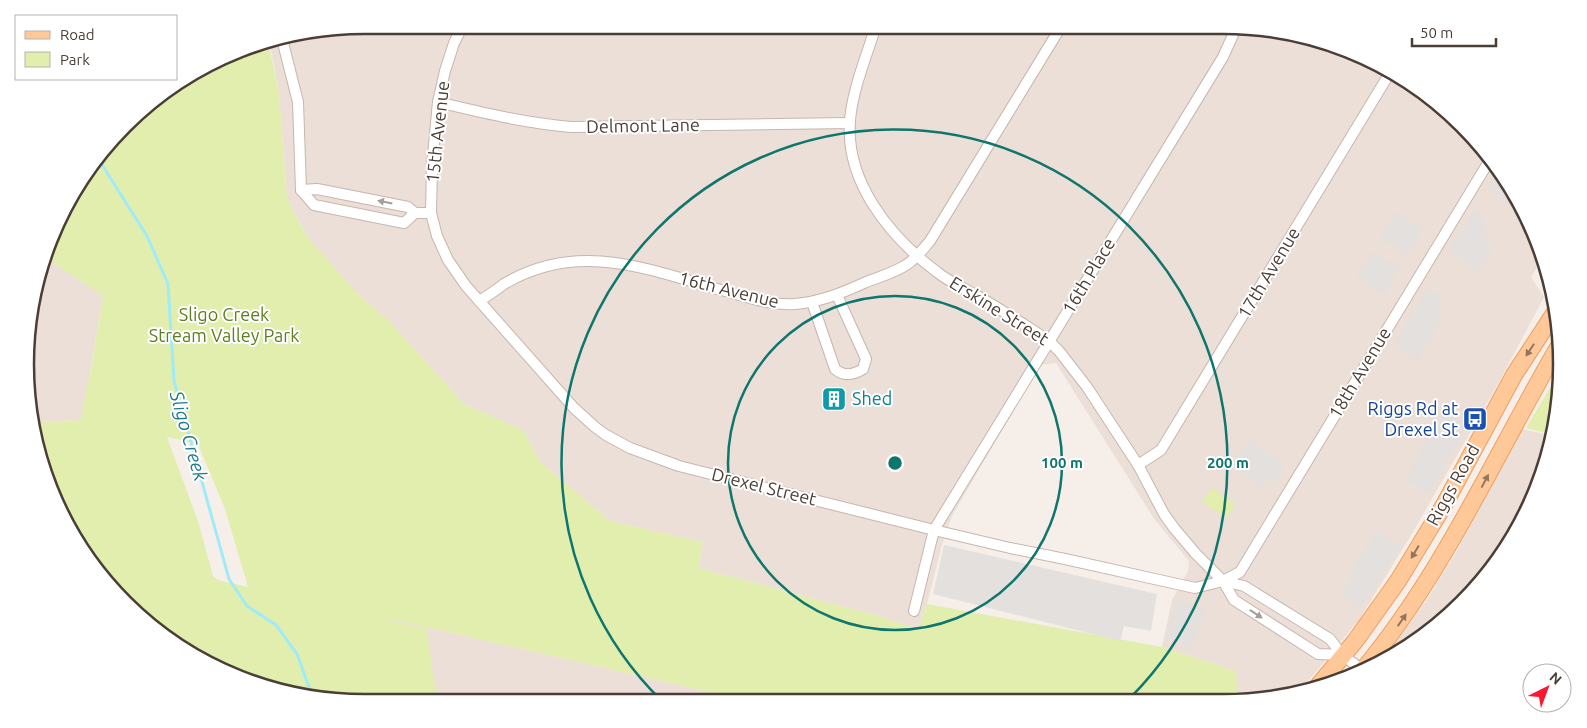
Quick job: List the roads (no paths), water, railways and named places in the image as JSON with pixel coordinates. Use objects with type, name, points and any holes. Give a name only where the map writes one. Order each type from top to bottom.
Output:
[{"type":"main road","name":"Riggs Road","points":[[1324,679],[1356,640],[1398,581],[1444,504],[1514,375],[1550,322]]},
{"type":"main road","name":"Riggs Road","points":[[1372,659],[1398,625],[1432,575],[1464,521],[1553,356]]},
{"type":"street","name":"15th Avenue","points":[[431,213],[432,166],[438,102],[445,71],[458,34]]},
{"type":"street","name":"Erskine Street","points":[[873,34],[857,84],[850,123],[856,169],[865,192],[887,225],[917,256],[937,273],[1049,341],[1087,386],[1138,465],[1164,514],[1174,528],[1196,554],[1223,580]]},
{"type":"street","name":"16th Avenue","points":[[479,301],[505,284],[527,274],[546,267],[578,261],[617,262],[763,301],[794,304],[812,302],[837,295],[906,265],[930,241],[1056,34]]},
{"type":"street","name":"16th Place","points":[[914,612],[934,530],[1223,57],[1233,34]]},
{"type":"street","points":[[283,44],[298,102],[301,190],[314,206],[404,223],[414,212]]},
{"type":"street","name":"17th Avenue","points":[[1138,465],[1161,450],[1387,78]]},
{"type":"street","name":"Delmont Lane","points":[[438,102],[513,120],[541,125],[572,127],[850,123]]},
{"type":"street","name":"18th Avenue","points":[[1223,580],[1240,572],[1487,165]]},
{"type":"street","points":[[301,190],[326,190],[408,207],[414,212],[431,213]]},
{"type":"street","name":"Drexel Street","points":[[431,213],[437,236],[448,260],[466,286],[584,418],[618,442],[678,466],[1010,548],[1195,588],[1223,580]]},
{"type":"street","points":[[812,302],[835,368],[841,374],[856,373],[863,369],[866,359],[837,295]]},
{"type":"street","points":[[1223,580],[1234,600],[1318,654],[1342,655]]},
{"type":"street","points":[[1223,580],[1244,586],[1330,638],[1342,655]]},
{"type":"street","name":"Riggs Road","points":[[1342,655],[1356,666]]},
{"type":"waterway","name":"Sligo Creek","points":[[101,164],[147,236],[168,284],[174,381],[229,579],[247,606],[276,625],[297,654],[310,689]]},
{"type":"place","name":"Shed","points":[[834,399]]},
{"type":"place","name":"Riggs Rd at Drexel St","points":[[1475,419]]},
{"type":"park label","name":"Sligo Creek Stream Valley Park","points":[[224,325]]}]
